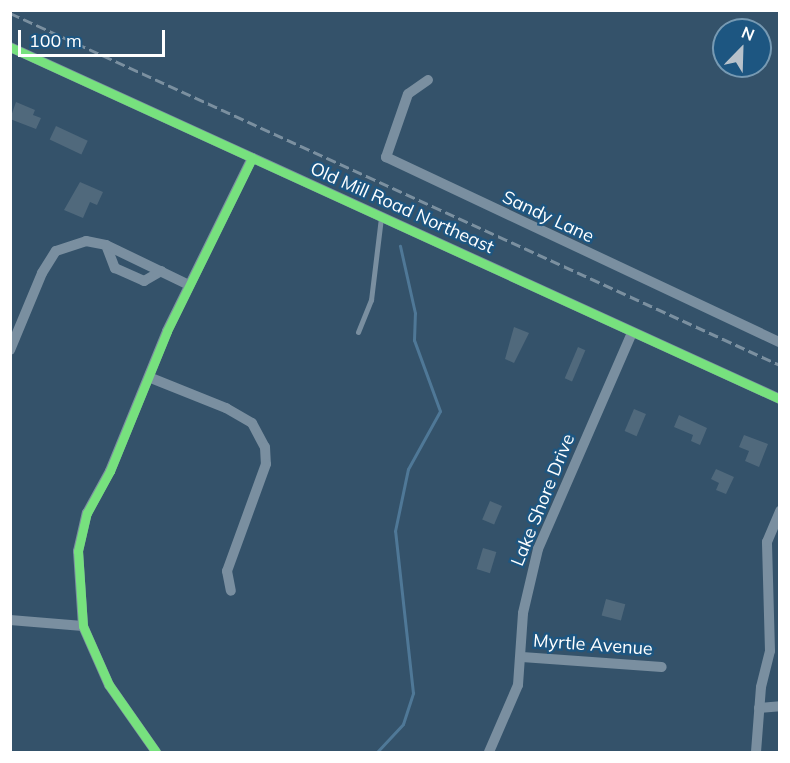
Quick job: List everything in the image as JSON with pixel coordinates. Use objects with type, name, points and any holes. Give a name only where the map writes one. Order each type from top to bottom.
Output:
[{"type":"street","name":"Old Mill Road Northeast","points":[[10,47],[780,399]]},
{"type":"street","name":"Sandy Lane","points":[[428,81],[408,94],[386,157],[780,342]]},
{"type":"street","points":[[156,753],[109,685],[83,626],[78,551],[87,513],[151,378],[189,285],[252,158]]},
{"type":"street","points":[[10,350],[42,273],[56,251],[86,241],[106,245],[189,285]]},
{"type":"street","points":[[106,245],[115,268],[144,281],[161,271]]},
{"type":"street","name":"Lake Shore Drive","points":[[489,753],[510,710],[522,657],[523,613],[538,549],[632,333]]},
{"type":"street","points":[[151,378],[226,408],[252,423],[265,447],[266,464],[227,571],[231,591]]},
{"type":"street","points":[[756,753],[759,708],[770,643],[766,550],[780,512]]},
{"type":"street","points":[[10,620],[83,626]]},
{"type":"street","name":"Myrtle Avenue","points":[[522,657],[663,667]]},
{"type":"street","points":[[759,708],[780,706]]},
{"type":"lane","points":[[358,332],[371,300],[381,217]]},
{"type":"building","points":[[16,102],[35,110],[33,115],[41,118],[36,129],[10,119]]},
{"type":"building","points":[[56,126],[88,141],[81,154],[50,140]]},
{"type":"building","points":[[80,182],[103,192],[97,205],[90,202],[83,218],[64,210]]},
{"type":"building","points":[[514,327],[529,333],[514,363],[505,359]]},
{"type":"building","points":[[578,347],[585,350],[572,381],[565,378]]},
{"type":"building","points":[[634,409],[646,414],[637,436],[625,431]]},
{"type":"building","points":[[679,415],[707,428],[700,445],[691,441],[693,435],[674,427]]},
{"type":"building","points":[[744,435],[768,444],[759,467],[745,461],[749,451],[739,447]]},
{"type":"building","points":[[716,469],[734,477],[726,494],[716,490],[719,483],[711,479]]},
{"type":"building","points":[[490,501],[502,506],[494,524],[482,519]]},
{"type":"building","points":[[483,548],[496,552],[490,573],[477,569]]},
{"type":"building","points":[[606,599],[625,604],[621,621],[602,615]]},
{"type":"waterway","points":[[377,752],[403,724],[413,693],[395,531],[408,469],[440,411],[414,340],[415,313],[400,246]]},
{"type":"railway","points":[[10,13],[780,365]]},
{"type":"cycle path","points":[[10,47],[780,399]]},
{"type":"cycle path","points":[[156,752],[109,685],[83,626],[78,551],[87,513],[110,471],[167,331],[252,158]]}]
